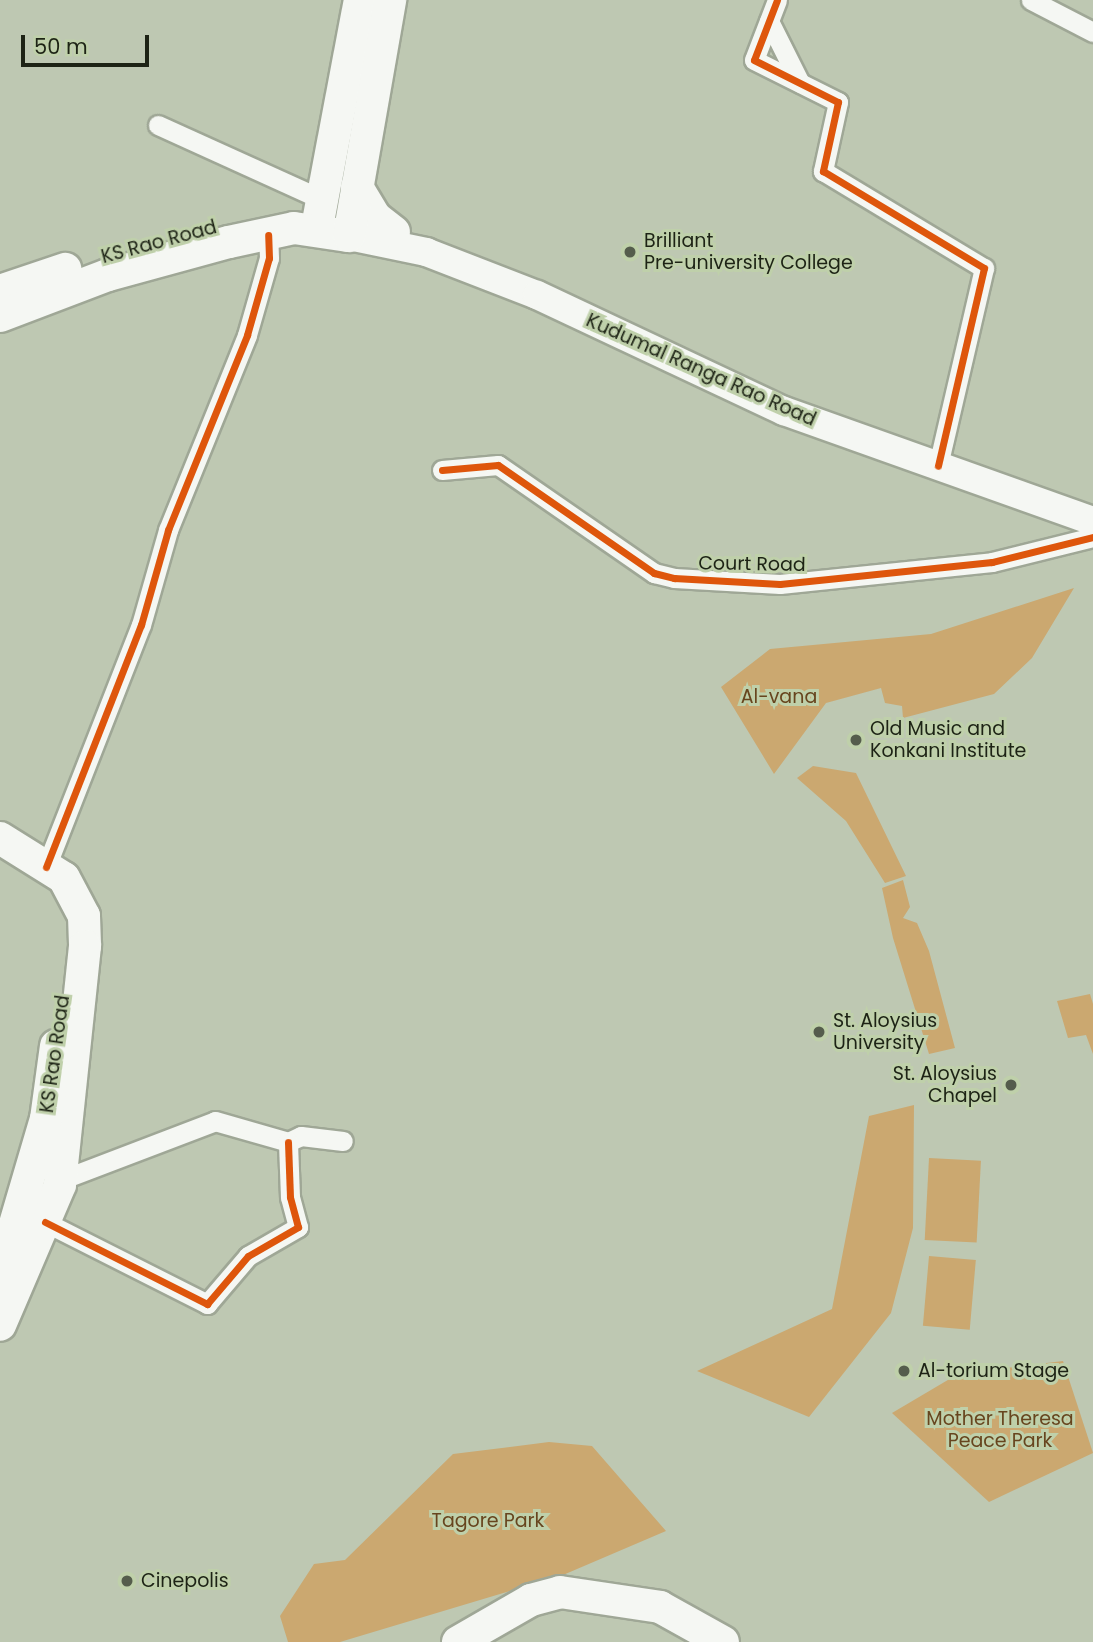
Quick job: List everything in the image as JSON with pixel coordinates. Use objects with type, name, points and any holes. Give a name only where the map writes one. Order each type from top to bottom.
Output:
[{"type":"main road","points":[[329,203],[360,0]]},
{"type":"main road","points":[[329,203],[390,0]]},
{"type":"main road","points":[[329,203],[374,217],[426,252]]},
{"type":"main road","name":"KS Rao Road","points":[[0,316],[108,275],[247,233],[329,203]]},
{"type":"main road","name":"Kudumal Ranga Rao Road","points":[[329,203],[426,252],[537,295],[784,411],[1093,521]]},
{"type":"main road","name":"KS Rao Road","points":[[0,291],[247,233]]},
{"type":"main road","points":[[0,838],[55,873],[84,916],[85,946],[46,1182],[45,1222],[0,1325]]},
{"type":"main road","name":"KS Rao Road","points":[[0,858],[40,883],[67,921],[48,1105],[46,1182],[0,1275]]},
{"type":"main road","points":[[458,1642],[531,1600],[560,1592],[660,1607],[723,1642]]},
{"type":"street","points":[[777,0],[754,60],[838,102],[823,171],[984,268],[938,466]]},
{"type":"street","points":[[1031,0],[1093,32]]},
{"type":"street","points":[[769,21],[800,83]]},
{"type":"street","points":[[158,125],[329,203]]},
{"type":"street","points":[[55,873],[141,625],[168,530],[247,335],[269,258],[247,233]]},
{"type":"street","name":"Court Road","points":[[442,470],[498,465],[654,573],[674,578],[794,583],[992,562],[1093,537]]},
{"type":"street","points":[[46,1182],[215,1121],[288,1142],[301,1136],[343,1141]]},
{"type":"street","points":[[45,1222],[207,1304],[248,1255],[298,1227],[289,1197],[288,1142]]},
{"type":"green space","name":"Al-vana","points":[[1074,588],[1032,658],[994,694],[903,718],[902,706],[885,703],[881,688],[826,703],[774,774],[721,687],[770,649],[931,634]]},
{"type":"green space","points":[[813,766],[856,773],[906,876],[885,883],[846,821],[797,778]]},
{"type":"green space","points":[[903,880],[910,907],[903,918],[917,923],[929,951],[955,1048],[929,1054],[893,938],[882,888]]},
{"type":"green space","points":[[1090,994],[1093,1004],[1093,1054],[1086,1035],[1068,1038],[1057,1001]]},
{"type":"green space","points":[[914,1105],[913,1228],[891,1313],[809,1417],[697,1371],[832,1309],[869,1116]]},
{"type":"green space","points":[[929,1158],[981,1161],[977,1243],[925,1240]]},
{"type":"green space","points":[[929,1256],[976,1260],[970,1330],[923,1326]]},
{"type":"green space","name":"Mother Theresa Peace Park","points":[[1063,1361],[1093,1453],[989,1502],[892,1413],[958,1374]]},
{"type":"green space","name":"Tagore Park","points":[[549,1442],[592,1446],[666,1531],[563,1575],[340,1642],[288,1642],[280,1616],[314,1564],[345,1560],[453,1454]]},
{"type":"cycle path","points":[[777,0],[754,60],[838,102],[823,171],[984,268],[938,466]]},
{"type":"cycle path","points":[[46,867],[141,625],[168,530],[247,335],[269,258],[268,235]]},
{"type":"cycle path","points":[[442,470],[498,465],[654,573],[674,578],[780,584],[992,562],[1093,537]]},
{"type":"cycle path","points":[[45,1222],[207,1304],[248,1256],[298,1227],[290,1197],[288,1142]]},
{"type":"place","name":"Brilliant Pre-university College","points":[[630,252]]},
{"type":"place","name":"Old Music and Konkani Institute","points":[[856,740]]},
{"type":"place","name":"St. Aloysius University","points":[[819,1032]]},
{"type":"place","name":"St. Aloysius Chapel","points":[[1011,1085]]},
{"type":"place","name":"Al-torium Stage","points":[[904,1371]]},
{"type":"place","name":"Cinepolis","points":[[127,1581]]}]
